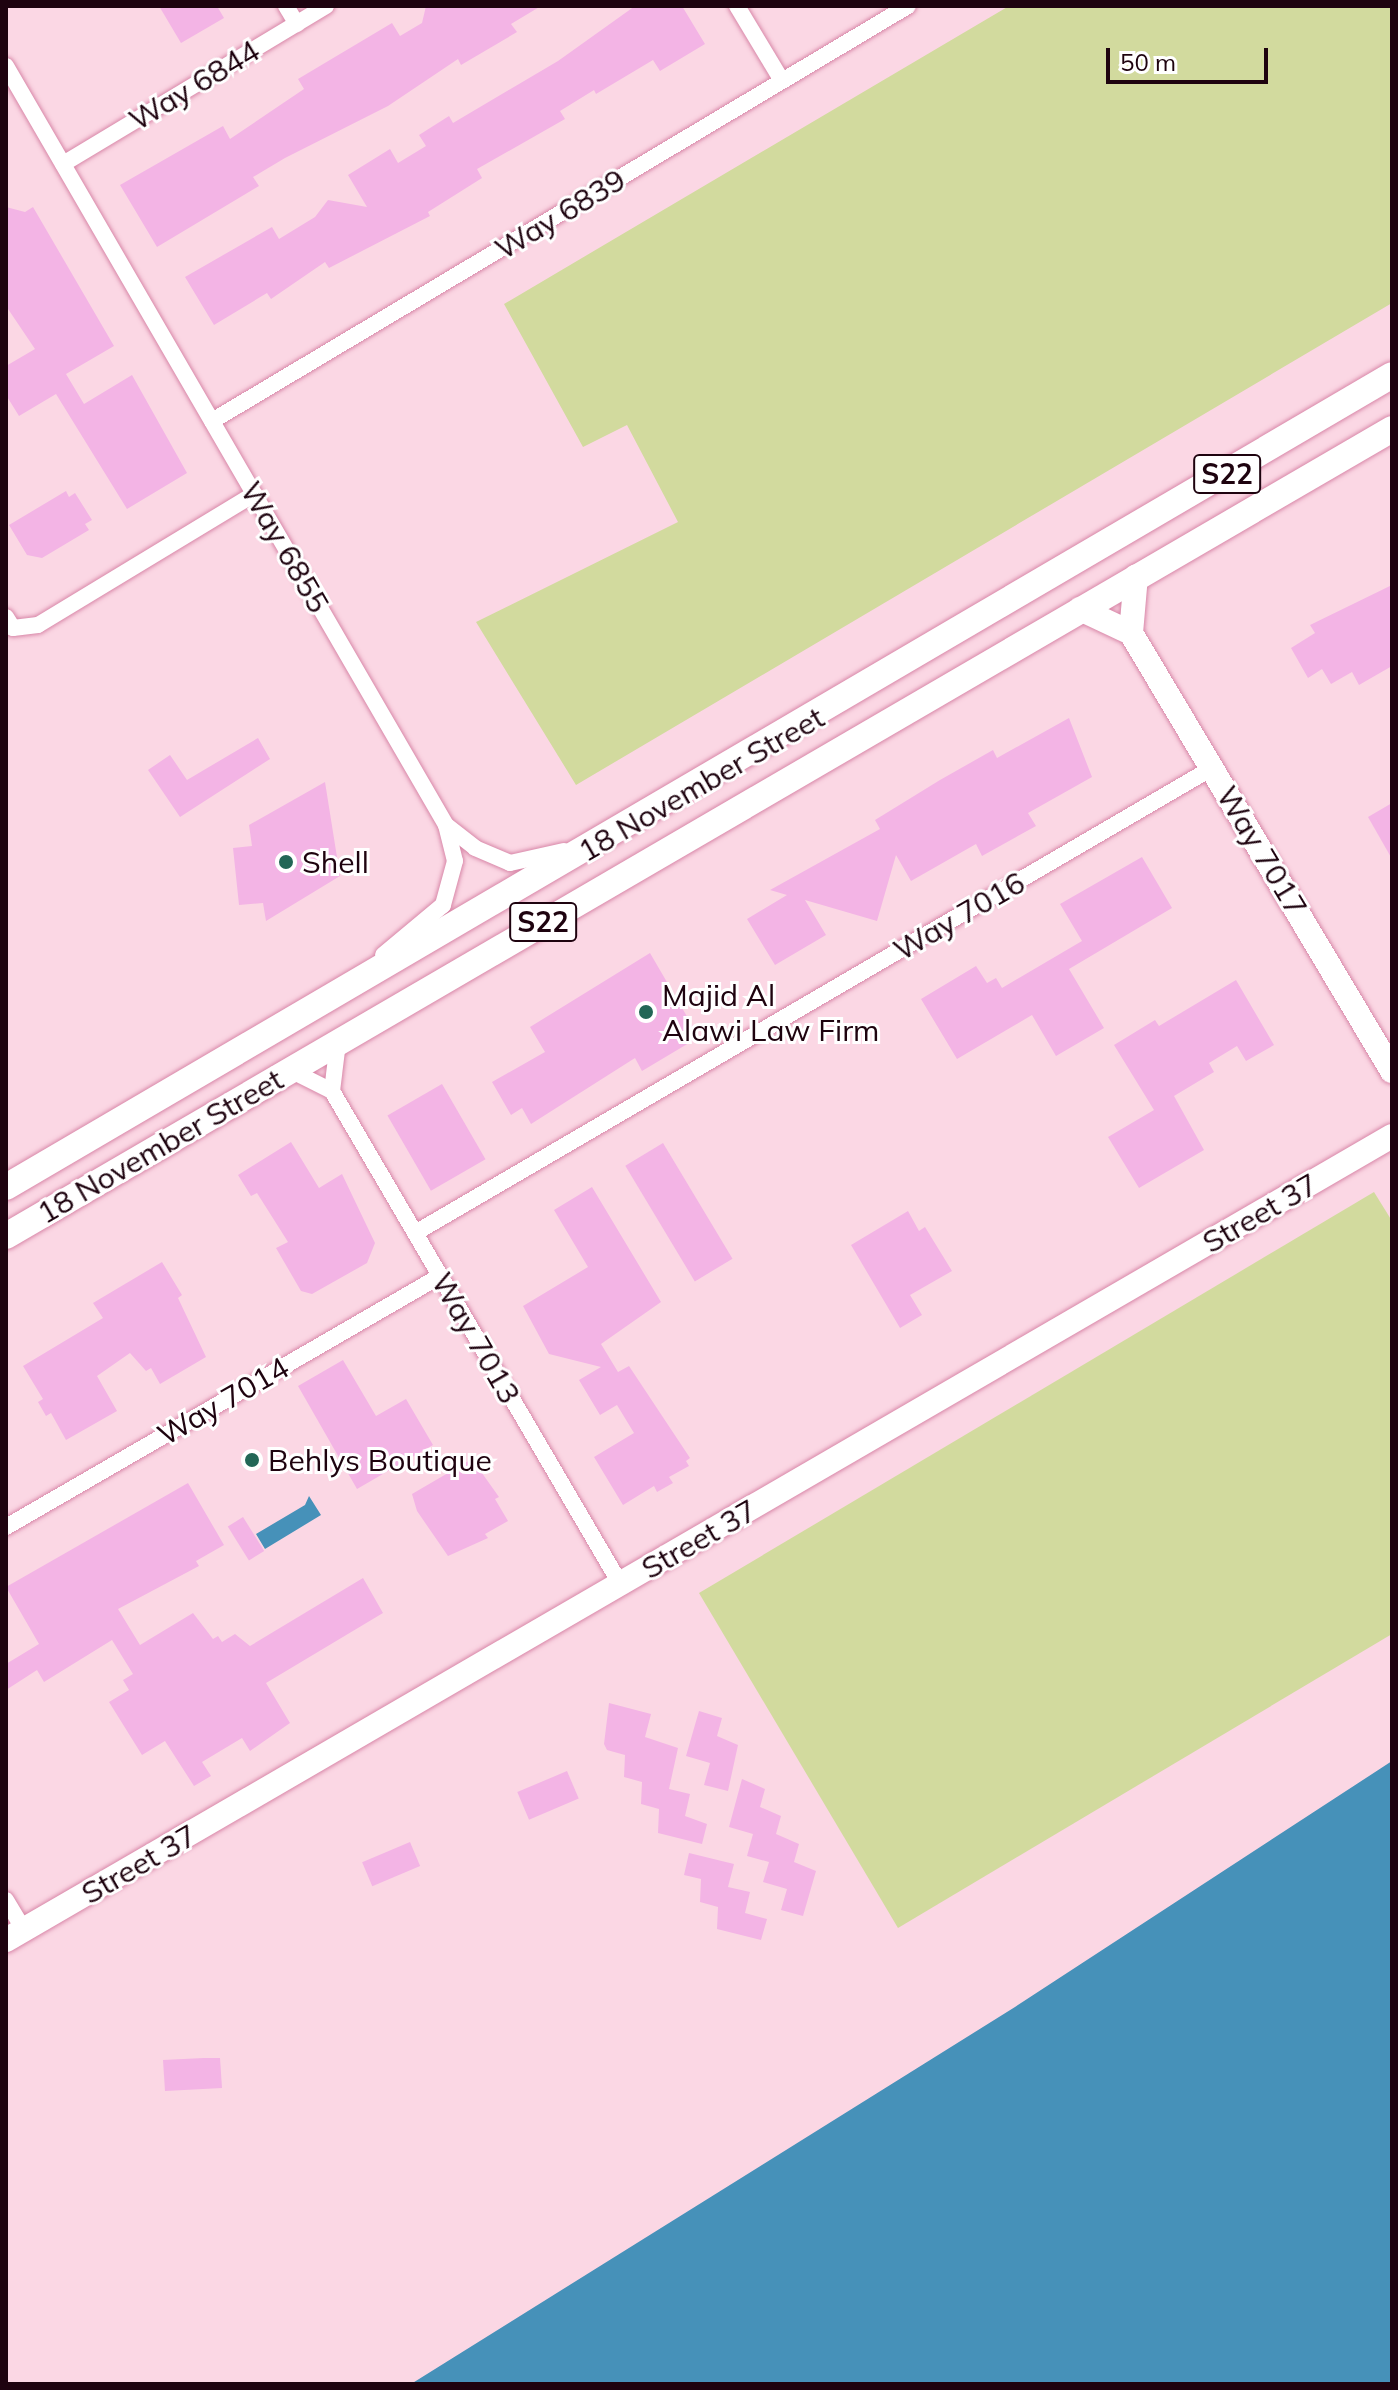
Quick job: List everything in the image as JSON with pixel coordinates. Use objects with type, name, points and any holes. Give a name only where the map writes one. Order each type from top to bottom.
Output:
[{"type":"main road","name":"18 November Street","points":[[6,1187],[686,793],[1392,375]]},
{"type":"main road","name":"18 November Street","points":[[6,1236],[1392,429]]},
{"type":"street","points":[[286,6],[297,24]]},
{"type":"street","name":"Way 6844","points":[[63,164],[326,6]]},
{"type":"street","points":[[737,6],[782,81]]},
{"type":"street","name":"Way 6839","points":[[212,421],[908,6]]},
{"type":"street","name":"Way 6855","points":[[6,66],[446,825],[455,861],[443,905],[326,1002]]},
{"type":"street","points":[[6,617],[13,628],[38,625],[254,494]]},
{"type":"street","points":[[1080,609],[1131,633],[1136,576]]},
{"type":"street","name":"Way 7017","points":[[1131,633],[1392,1071]]},
{"type":"street","name":"Way 7016","points":[[415,1233],[1212,768]]},
{"type":"street","points":[[446,825],[475,848],[510,863],[555,855],[686,793]]},
{"type":"street","points":[[290,1070],[332,1091],[338,1042]]},
{"type":"street","name":"Way 7013","points":[[332,1091],[621,1585]]},
{"type":"street","name":"Street 37","points":[[15,1935],[1392,1136]]},
{"type":"street","name":"Way 7014","points":[[6,1527],[440,1276]]},
{"type":"street","points":[[6,1900],[15,1935]]},
{"type":"green space","points":[[1009,6],[1392,6],[1392,303],[576,785],[476,622],[678,522],[627,425],[583,447],[504,304]]},
{"type":"green space","points":[[1374,1192],[1392,1221],[1392,1634],[898,1928],[699,1593]]},
{"type":"water","points":[[309,1496],[321,1515],[265,1549],[256,1534],[305,1505]]},
{"type":"water","points":[[1392,1761],[1392,2384],[411,2384],[1015,2007]]},
{"type":"building","points":[[159,6],[217,6],[224,18],[181,43]]},
{"type":"building","points":[[426,6],[541,6],[511,24],[517,32],[461,65],[458,59],[388,106],[253,177],[259,186],[157,247],[120,185],[223,126],[230,139],[304,89],[298,79],[392,23],[400,36],[422,23]]},
{"type":"building","points":[[635,6],[682,6],[705,44],[660,71],[653,60],[596,94],[594,90],[560,111],[565,119],[477,169],[482,178],[428,212],[430,216],[329,268],[325,262],[271,299],[267,293],[214,325],[185,277],[272,227],[279,239],[315,217],[328,200],[367,207],[348,175],[390,149],[398,163],[426,146],[419,135],[449,116],[453,123],[558,61]]},
{"type":"building","points":[[6,207],[25,212],[33,207],[114,346],[66,374],[84,404],[132,375],[187,473],[127,509],[56,394],[19,416],[6,395],[6,366],[35,349],[6,306]]},
{"type":"building","points":[[66,491],[69,497],[75,493],[92,520],[85,524],[89,530],[42,558],[27,555],[9,525]]},
{"type":"building","points":[[1392,585],[1392,666],[1359,685],[1352,672],[1331,684],[1322,669],[1308,678],[1291,648],[1315,633],[1310,625]]},
{"type":"building","points":[[1069,718],[1092,777],[1028,813],[1036,826],[982,856],[976,844],[911,881],[896,855],[877,921],[805,900],[826,935],[775,965],[747,919],[787,895],[770,890],[880,829],[875,820],[940,780],[993,750],[997,758]]},
{"type":"building","points":[[258,738],[270,759],[180,817],[148,770],[170,755],[187,780]]},
{"type":"building","name":"Shell","points":[[325,782],[340,876],[266,921],[263,903],[239,905],[233,848],[252,846],[249,825]]},
{"type":"building","points":[[1392,803],[1392,859],[1368,817]]},
{"type":"building","points":[[1142,857],[1172,908],[1069,969],[1104,1028],[1056,1056],[1032,1015],[957,1059],[921,999],[976,966],[987,983],[996,978],[1002,988],[1082,941],[1060,904]]},
{"type":"building","points":[[650,953],[699,1037],[642,1071],[635,1058],[531,1124],[522,1108],[511,1115],[492,1082],[545,1052],[530,1027]]},
{"type":"building","points":[[1236,980],[1274,1045],[1246,1061],[1237,1046],[1209,1063],[1214,1072],[1174,1096],[1204,1150],[1139,1188],[1108,1137],[1154,1110],[1114,1045],[1155,1020],[1159,1026]]},
{"type":"building","points":[[442,1084],[486,1159],[431,1191],[387,1116]]},
{"type":"building","points":[[291,1142],[319,1188],[342,1174],[375,1243],[367,1263],[312,1294],[301,1291],[276,1248],[288,1242],[257,1193],[251,1196],[238,1175]]},
{"type":"building","points":[[663,1143],[733,1259],[695,1281],[625,1166]]},
{"type":"building","points":[[592,1187],[661,1302],[601,1344],[618,1372],[629,1366],[690,1458],[686,1461],[689,1466],[669,1477],[673,1483],[657,1492],[654,1486],[623,1505],[594,1457],[634,1433],[617,1405],[600,1415],[579,1380],[601,1367],[549,1354],[523,1306],[588,1267],[554,1210]]},
{"type":"building","points":[[908,1211],[919,1231],[925,1227],[952,1271],[910,1295],[922,1315],[900,1328],[851,1245]]},
{"type":"building","points":[[162,1262],[182,1295],[178,1298],[206,1357],[160,1384],[151,1368],[146,1371],[130,1353],[97,1376],[117,1411],[66,1440],[51,1413],[46,1416],[38,1402],[43,1399],[23,1366],[103,1318],[93,1303]]},
{"type":"building","points":[[343,1360],[376,1416],[406,1399],[433,1445],[357,1489],[298,1386]]},
{"type":"building","points":[[472,1459],[499,1497],[495,1499],[508,1521],[485,1534],[488,1538],[448,1556],[417,1511],[412,1494]]},
{"type":"building","points":[[188,1483],[224,1545],[196,1561],[199,1566],[118,1609],[140,1645],[193,1613],[213,1639],[218,1636],[222,1642],[235,1634],[250,1646],[363,1578],[383,1613],[266,1683],[290,1723],[250,1751],[242,1738],[202,1762],[211,1776],[194,1786],[165,1741],[142,1755],[109,1702],[129,1690],[123,1680],[133,1674],[112,1640],[44,1682],[37,1670],[6,1690],[6,1664],[39,1644],[6,1587]]},
{"type":"building","points":[[243,1517],[264,1551],[249,1560],[228,1527]]},
{"type":"building","points":[[609,1703],[651,1714],[645,1737],[678,1748],[669,1789],[690,1794],[685,1816],[707,1824],[702,1844],[658,1833],[659,1809],[641,1804],[642,1782],[624,1777],[625,1755],[607,1750],[604,1744]]},
{"type":"building","points":[[699,1711],[722,1718],[717,1736],[738,1745],[728,1791],[704,1785],[710,1763],[686,1756]]},
{"type":"building","points":[[567,1771],[579,1799],[529,1820],[517,1792]]},
{"type":"building","points":[[742,1779],[765,1789],[760,1807],[781,1816],[776,1834],[799,1844],[794,1862],[816,1871],[803,1916],[781,1910],[787,1889],[763,1882],[769,1862],[747,1856],[753,1834],[729,1827]]},
{"type":"building","points":[[410,1842],[420,1866],[372,1886],[362,1862]]},
{"type":"building","points":[[689,1853],[734,1864],[728,1887],[750,1892],[745,1913],[767,1919],[761,1940],[717,1929],[718,1907],[700,1902],[701,1879],[684,1875]]},
{"type":"building","points":[[220,2058],[222,2088],[165,2091],[163,2060]]},
{"type":"place","name":"Shell","points":[[286,862]]},
{"type":"place","name":"Majid Al Alawi Law Firm","points":[[646,1012]]},
{"type":"place","name":"Behlys Boutique","points":[[252,1460]]}]
